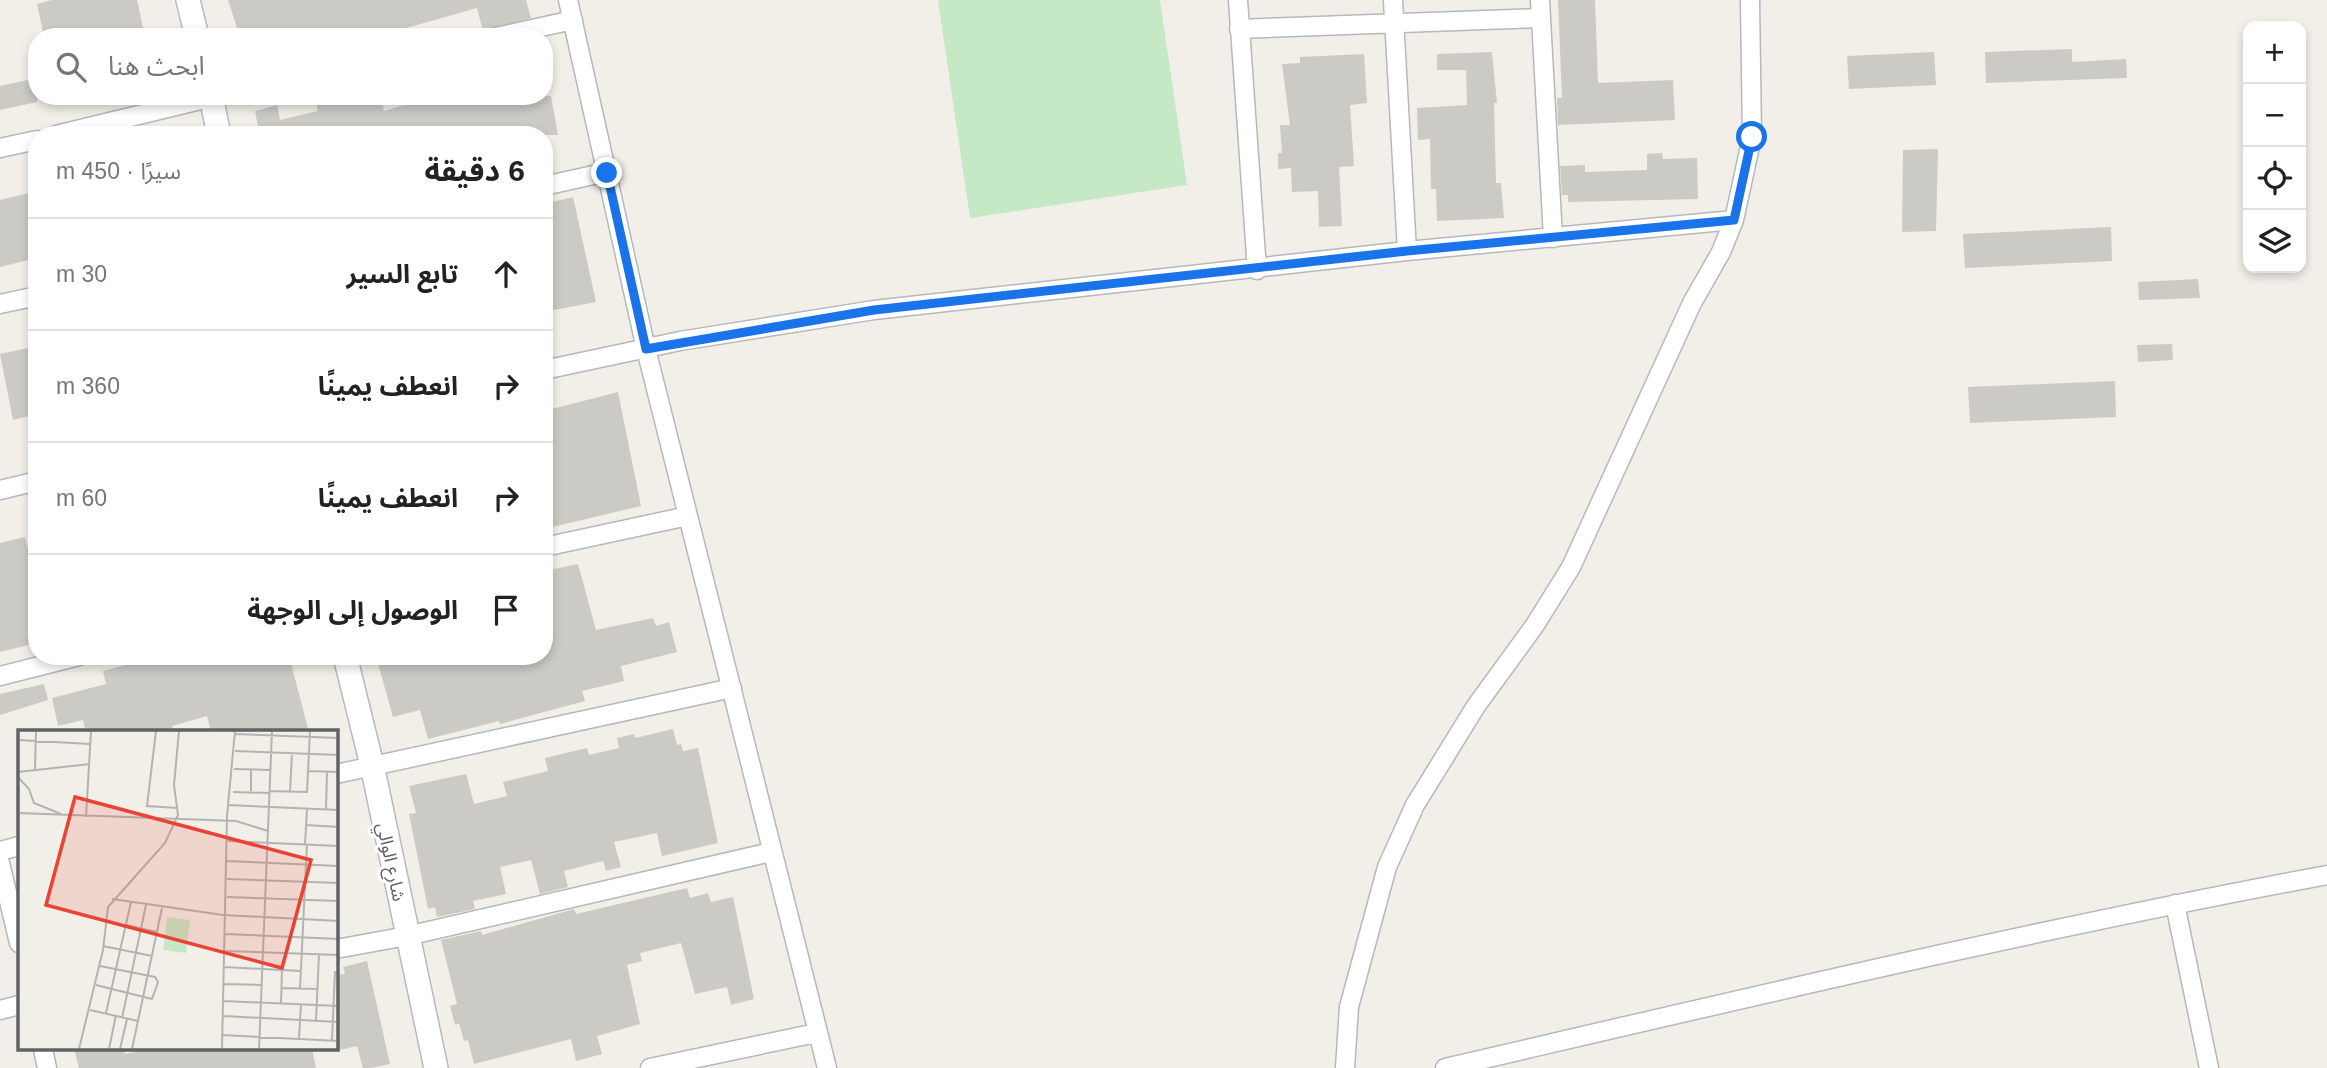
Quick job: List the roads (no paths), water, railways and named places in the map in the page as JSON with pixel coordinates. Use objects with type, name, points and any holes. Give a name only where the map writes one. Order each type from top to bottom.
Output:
[{"type":"main road","points":[[188,0],[195,28]]},
{"type":"main road","points":[[214,105],[218,126]]},
{"type":"main road","name":"شارع الوالي","points":[[347,665],[372,765],[436,1068]]},
{"type":"street","points":[[568,0],[646,349],[816,1033],[827,1068]]},
{"type":"street","points":[[1238,0],[1256,270]]},
{"type":"street","points":[[1393,0],[1407,251]]},
{"type":"street","points":[[1345,1068],[1349,1007],[1387,867],[1415,805],[1476,706],[1535,625],[1571,567],[1692,303],[1721,252],[1734,220],[1752,137],[1749,0]]},
{"type":"street","points":[[1239,29],[1394,22],[1540,9],[1553,239]]},
{"type":"street","points":[[537,28],[573,20]]},
{"type":"street","points":[[94,126],[180,105]]},
{"type":"street","points":[[0,148],[28,141]]},
{"type":"street","points":[[553,184],[607,173]]},
{"type":"street","points":[[553,368],[646,349],[874,310],[1256,270],[1407,251],[1734,220]]},
{"type":"street","points":[[0,304],[28,298]]},
{"type":"street","points":[[0,490],[28,483]]},
{"type":"street","points":[[553,545],[688,516]]},
{"type":"street","points":[[0,676],[43,665]]},
{"type":"street","points":[[338,774],[732,688]]},
{"type":"street","points":[[0,850],[18,846]]},
{"type":"street","points":[[338,949],[407,936],[771,852]]},
{"type":"street","points":[[0,863],[18,939]]},
{"type":"street","points":[[1445,1068],[1751,997],[2175,904],[2327,875]]},
{"type":"street","points":[[2175,904],[2209,1068]]},
{"type":"street","points":[[0,1010],[18,1005]]},
{"type":"street","points":[[650,1068],[816,1033]]},
{"type":"street","points":[[43,1050],[47,1068]]}]
